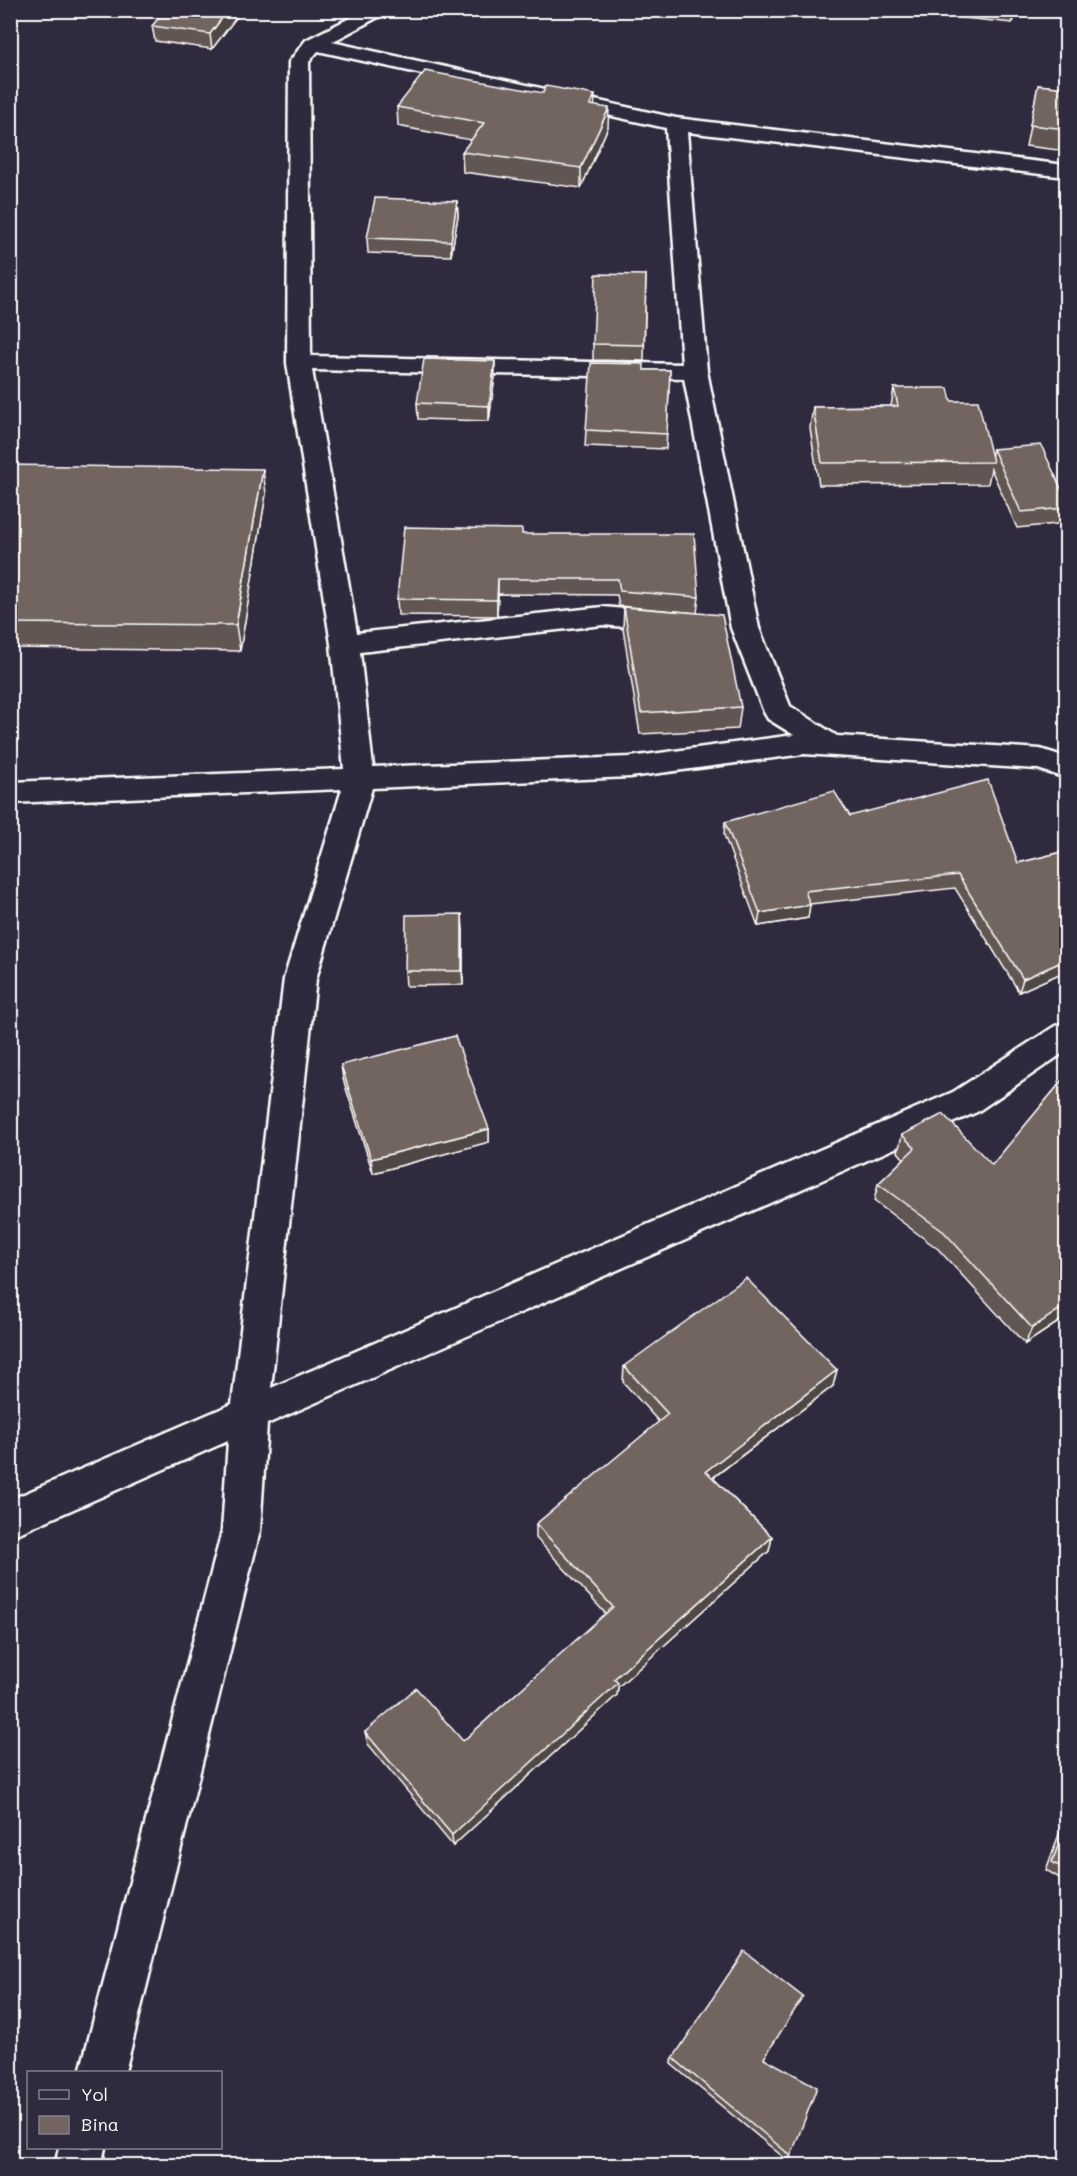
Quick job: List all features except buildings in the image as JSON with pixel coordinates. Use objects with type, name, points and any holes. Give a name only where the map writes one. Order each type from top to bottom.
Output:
[{"type":"street","points":[[103,2071],[241,1531],[249,1415],[300,979],[360,778],[345,644],[299,363],[299,62],[313,44],[382,10]]},
{"type":"street","points":[[313,44],[676,124],[1066,171]]},
{"type":"street","points":[[676,124],[695,371],[721,626],[778,712],[832,746]]},
{"type":"street","points":[[299,363],[695,371]]},
{"type":"street","points":[[345,644],[603,616],[721,626]]},
{"type":"street","points":[[10,793],[630,767],[804,744],[1040,759],[1066,768]]},
{"type":"street","points":[[10,1519],[965,1102],[1066,1035]]},
{"type":"street","points":[[78,2166],[82,2149]]}]
